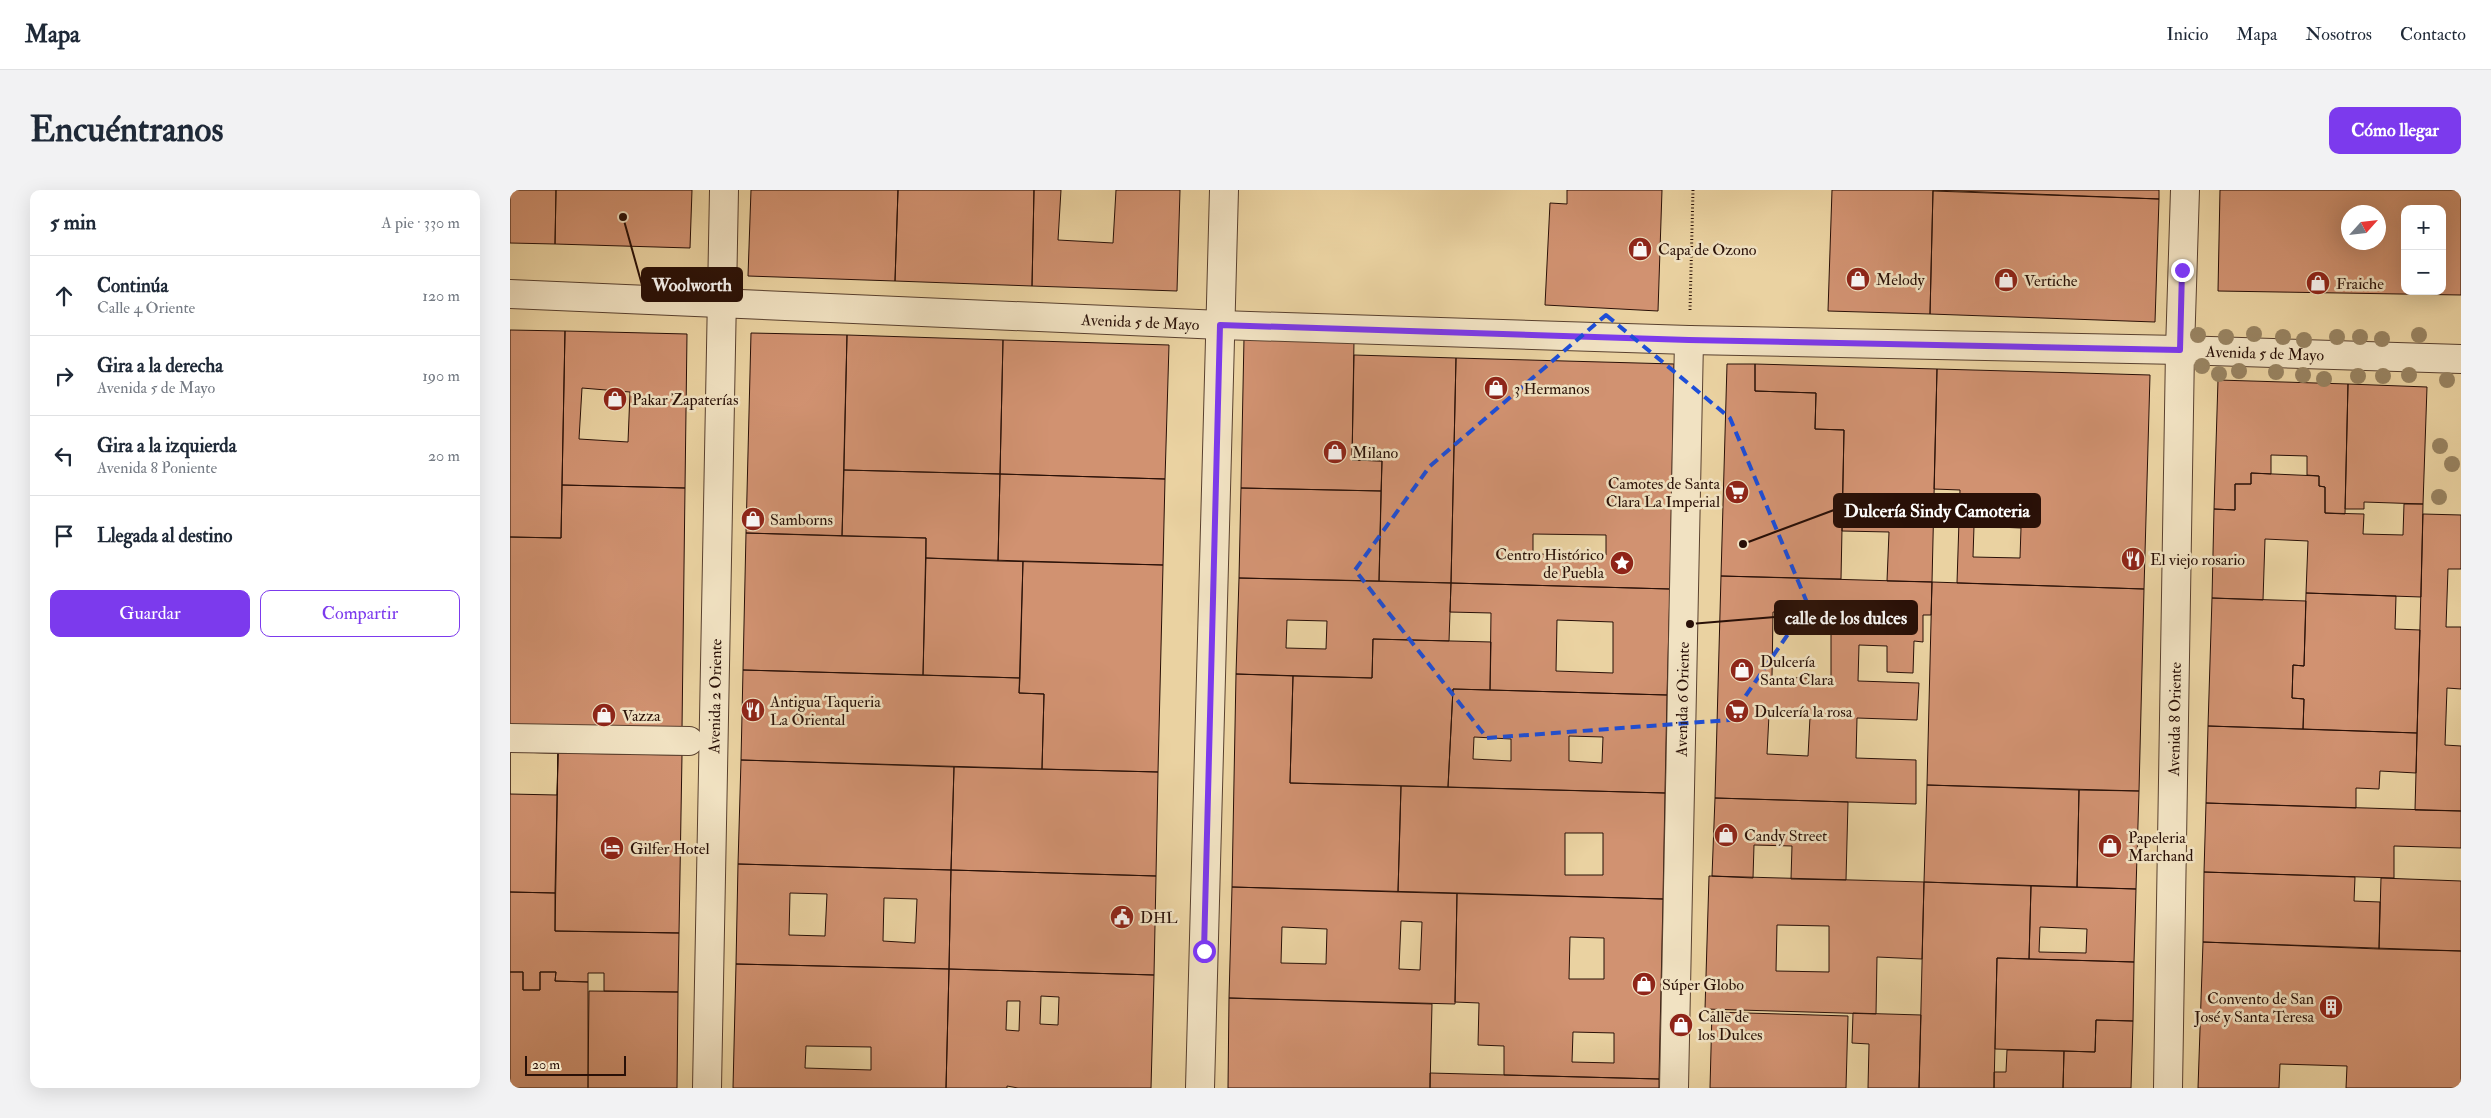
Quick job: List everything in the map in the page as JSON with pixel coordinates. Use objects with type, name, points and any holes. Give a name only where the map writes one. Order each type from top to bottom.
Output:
[{"type":"street","name":"Avenida 2 Oriente","points":[[707,1088],[720,303],[724,190]]},
{"type":"street","points":[[1200,1088],[1224,190]]},
{"type":"street","name":"Avenida 8 Oriente","points":[[2168,1088],[2180,350],[2185,190]]},
{"type":"street","name":"Avenida 5 de Mayo","points":[[510,294],[1220,325],[1689,340],[2180,350],[2461,359]]},
{"type":"street","name":"Avenida 6 Oriente","points":[[1674,1088],[1689,340]]},
{"type":"street","points":[[510,738],[688,741]]},
{"type":"path","points":[[1689,340],[1692,190]]},
{"type":"highlighted area","points":[[1606,315],[1730,418],[1808,605],[1729,720],[1487,738],[1355,570],[1430,466]]},
{"type":"building","points":[[510,190],[556,190],[555,244],[510,243]]},
{"type":"building","points":[[556,190],[692,190],[690,248],[555,244]]},
{"type":"building","points":[[751,190],[898,190],[895,281],[748,276]]},
{"type":"building","points":[[898,190],[1034,190],[1032,286],[895,281]]},
{"type":"building","points":[[1034,190],[1061,190],[1058,240],[1113,243],[1116,190],[1180,190],[1177,291],[1032,286]]},
{"type":"building","points":[[1567,190],[1662,190],[1658,311],[1545,305],[1550,203],[1567,204]]},
{"type":"building","points":[[1832,190],[1933,190],[1930,314],[1828,311]]},
{"type":"building","points":[[1933,190],[2159,190],[2159,199]]},
{"type":"building","points":[[2220,190],[2461,190],[2461,295],[2446,295],[2446,205],[2401,205],[2401,294],[2218,291]]},
{"type":"building","points":[[1933,191],[2159,199],[2155,322],[1930,314]]},
{"type":"building","points":[[510,330],[565,331],[561,538],[510,537]]},
{"type":"building","points":[[565,331],[687,334],[685,488],[562,485]],"holes":[[[582,388],[630,392],[628,442],[579,439]]]},
{"type":"building","points":[[751,333],[847,335],[842,536],[746,533]]},
{"type":"building","points":[[847,335],[1003,340],[1000,474],[844,470]]},
{"type":"building","points":[[1244,338],[1354,341],[1352,460],[1382,461],[1381,491],[1241,488]]},
{"type":"building","points":[[1003,340],[1169,345],[1165,479],[1000,474]]},
{"type":"building","points":[[1354,355],[1456,358],[1451,583],[1379,581],[1382,461],[1352,460]]},
{"type":"building","points":[[1456,358],[1674,364],[1670,589],[1451,583]],"holes":[[[1533,534],[1606,535],[1606,555],[1533,554]]]},
{"type":"building","points":[[1727,364],[1755,364],[1755,391],[1816,393],[1815,429],[1844,430],[1841,579],[1721,576]]},
{"type":"building","points":[[1755,364],[1937,369],[1932,582],[1887,581],[1889,532],[1842,531],[1844,430],[1815,429],[1816,393],[1755,391]]},
{"type":"building","points":[[1937,369],[2150,375],[2144,589],[1957,583],[1960,490],[1934,489]],"holes":[[[1974,526],[2021,528],[2020,558],[1973,557]]]},
{"type":"building","points":[[2218,380],[2348,384],[2345,514],[2325,513],[2325,487],[2319,486],[2319,476],[2307,475],[2307,456],[2271,455],[2271,474],[2251,473],[2251,484],[2235,484],[2235,510],[2214,509]]},
{"type":"building","points":[[2348,384],[2427,387],[2423,504],[2364,502],[2364,509],[2345,509]]},
{"type":"building","points":[[844,470],[1000,474],[998,561],[926,558],[926,538],[842,536]]},
{"type":"building","points":[[2251,473],[2319,476],[2319,486],[2325,487],[2325,513],[2364,514],[2363,534],[2403,535],[2404,504],[2423,504],[2421,597],[2306,593],[2308,541],[2265,539],[2263,600],[2212,598],[2214,509],[2235,510],[2235,484],[2251,484]]},
{"type":"building","points":[[1000,474],[1165,479],[1163,565],[998,561]]},
{"type":"building","points":[[562,485],[685,488],[682,729],[510,725],[510,537],[561,538]]},
{"type":"building","points":[[1241,488],[1381,491],[1379,581],[1239,578]]},
{"type":"building","points":[[2423,514],[2461,515],[2461,569],[2448,569],[2446,627],[2461,627],[2461,689],[2447,688],[2445,745],[2461,746],[2461,811],[2415,810]]},
{"type":"building","points":[[746,533],[926,538],[923,675],[743,670]]},
{"type":"building","points":[[926,558],[1023,561],[1020,678],[923,675]]},
{"type":"building","points":[[1023,561],[1163,565],[1158,772],[1042,769],[1044,694],[1019,693]]},
{"type":"building","points":[[1721,576],[1932,582],[1931,615],[1923,615],[1923,642],[1914,641],[1913,673],[1887,672],[1887,646],[1859,645],[1858,681],[1919,683],[1917,720],[1857,718],[1856,758],[1916,760],[1916,804],[1715,798]],"holes":[[[1773,612],[1831,613],[1831,679],[1772,677]],[[1769,715],[1810,717],[1808,756],[1767,754]]]},
{"type":"building","points":[[1239,578],[1451,583],[1449,641],[1373,639],[1372,678],[1236,674]],"holes":[[[1287,620],[1327,621],[1326,649],[1286,648]]]},
{"type":"building","points":[[1932,582],[2144,589],[2139,791],[1927,785]]},
{"type":"building","points":[[1451,583],[1670,589],[1667,695],[1490,690],[1491,613],[1450,612]],"holes":[[[1557,620],[1613,622],[1613,673],[1556,671]]]},
{"type":"building","points":[[2306,593],[2396,596],[2395,629],[2420,630],[2417,733],[2303,729],[2304,699],[2292,698],[2293,665],[2304,666]]},
{"type":"building","points":[[2212,598],[2306,601],[2304,666],[2293,665],[2292,698],[2304,699],[2303,729],[2208,726]]},
{"type":"building","points":[[1373,639],[1491,642],[1490,690],[1453,689],[1448,787],[1290,783],[1293,676],[1372,678]]},
{"type":"building","points":[[743,670],[1020,678],[1019,693],[1044,694],[1042,769],[741,760]]},
{"type":"building","points":[[1236,674],[1293,676],[1290,783],[1401,786],[1398,892],[1232,887]]},
{"type":"building","points":[[1453,689],[1667,695],[1665,793],[1448,787]],"holes":[[[1569,736],[1603,737],[1602,763],[1569,761]],[[1474,737],[1511,739],[1511,761],[1473,759]]]},
{"type":"building","points":[[2208,726],[2417,733],[2416,773],[2380,771],[2379,789],[2356,788],[2356,808],[2206,803]]},
{"type":"building","points":[[510,752],[558,753],[555,893],[510,892]]},
{"type":"building","points":[[510,752],[558,753],[557,795],[510,794]]},
{"type":"building","points":[[558,753],[682,755],[679,933],[555,931]]},
{"type":"building","points":[[741,760],[954,767],[951,870],[738,864]]},
{"type":"building","points":[[954,767],[1158,772],[1156,876],[951,870]]},
{"type":"building","points":[[1927,785],[2079,790],[2077,887],[1924,882]]},
{"type":"building","points":[[1401,786],[1665,793],[1663,899],[1398,892]],"holes":[[[1565,833],[1603,833],[1603,875],[1565,875]]]},
{"type":"building","points":[[2079,790],[2139,791],[2136,889],[2077,887]]},
{"type":"building","points":[[1715,798],[1848,802],[1846,880],[1791,879],[1792,846],[1754,845],[1753,878],[1712,876]]},
{"type":"building","points":[[2206,803],[2461,811],[2461,848],[2394,846],[2394,878],[2204,872]]},
{"type":"building","points":[[738,864],[951,870],[949,969],[736,964]],"holes":[[[790,893],[827,894],[825,936],[789,935]],[[884,898],[917,899],[915,943],[883,941]]]},
{"type":"building","points":[[951,870],[1156,876],[1154,975],[949,969]]},
{"type":"building","points":[[2204,872],[2355,877],[2354,901],[2380,902],[2379,949],[2203,942]]},
{"type":"building","points":[[1709,876],[1924,882],[1922,959],[1877,957],[1876,1014],[1705,1009]],"holes":[[[1777,925],[1829,926],[1829,972],[1776,971]]]},
{"type":"building","points":[[2381,878],[2461,881],[2461,951],[2379,949]]},
{"type":"building","points":[[1924,882],[2031,886],[2029,959],[1997,958],[1994,1088],[1919,1088]]},
{"type":"building","points":[[2031,886],[2136,889],[2134,962],[2029,959]],"holes":[[[2040,927],[2087,929],[2086,953],[2039,952]]]},
{"type":"building","points":[[1232,887],[1457,893],[1455,1004],[1229,998]],"holes":[[[1401,921],[1422,922],[1420,970],[1399,969]],[[1282,927],[1327,929],[1326,964],[1281,963]]]},
{"type":"building","points":[[510,892],[555,893],[555,931],[679,933],[678,992],[604,991],[604,973],[588,973],[588,982],[555,981],[556,972],[540,972],[540,990],[523,990],[523,972],[510,972]]},
{"type":"building","points":[[1457,893],[1663,899],[1659,1079],[1504,1075],[1504,1046],[1478,1045],[1479,1003],[1455,1002]],"holes":[[[1570,937],[1604,938],[1604,979],[1569,979]],[[1573,1032],[1614,1033],[1614,1063],[1572,1062]]]},
{"type":"building","name":"Convento de San José y Santa Teresa","points":[[2203,942],[2461,951],[2461,1088],[2346,1088],[2347,1066],[2280,1064],[2279,1088],[2198,1088]]},
{"type":"building","points":[[1997,958],[2134,962],[2133,1021],[2096,1020],[2095,1052],[1995,1049]]},
{"type":"building","points":[[736,964],[949,969],[946,1088],[733,1088]],"holes":[[[806,1046],[871,1047],[871,1070],[805,1068]]]},
{"type":"building","points":[[949,969],[1154,975],[1151,1088],[1018,1088],[1007,1086],[1007,1088],[946,1088]],"holes":[[[1041,996],[1059,997],[1058,1025],[1040,1024]],[[1007,1001],[1020,1001],[1019,1031],[1006,1030]]]},
{"type":"building","points":[[510,972],[523,972],[523,990],[540,990],[540,972],[556,972],[555,981],[588,982],[588,1088],[510,1088]]},
{"type":"building","points":[[589,991],[678,992],[677,1088],[588,1088]]},
{"type":"building","points":[[1229,998],[1432,1004],[1430,1088],[1228,1088]]},
{"type":"building","points":[[1712,1012],[1848,1016],[1846,1088],[1710,1088]]},
{"type":"building","points":[[1853,1013],[1921,1015],[1919,1088],[1868,1088],[1869,1044],[1852,1043]]},
{"type":"building","points":[[2096,1020],[2133,1021],[2131,1088],[2063,1088],[2064,1051],[2095,1052]]},
{"type":"building","points":[[2007,1050],[2064,1051],[2063,1088],[1994,1088],[1994,1072],[2006,1072]]},
{"type":"building","points":[[1430,1073],[1659,1079],[1659,1088],[1430,1088]]},
{"type":"place","name":"Woolworth","points":[[623,217]]},
{"type":"place","name":"Capa de Ozono","points":[[1640,249]]},
{"type":"place","name":"Melody","points":[[1858,279]]},
{"type":"place","name":"Vertiche","points":[[2006,280]]},
{"type":"place","name":"Fraiche","points":[[2318,283]]},
{"type":"place","name":"3 Hermanos","points":[[1496,388]]},
{"type":"place","name":"Pakar Zapaterías","points":[[615,399]]},
{"type":"place","name":"Milano","points":[[1335,452]]},
{"type":"place","name":"Camotes de Santa Clara La Imperial","points":[[1737,492]]},
{"type":"place","name":"Samborns","points":[[753,519]]},
{"type":"place","name":"Dulcería Sindy Camoteria","points":[[1743,544]]},
{"type":"place","name":"El viejo rosario","points":[[2133,559]]},
{"type":"place","name":"Centro Histórico de Puebla","points":[[1622,563]]},
{"type":"place","name":"calle de los dulces","points":[[1690,624]]},
{"type":"place","name":"Dulcería Santa Clara","points":[[1742,670]]},
{"type":"place","name":"Antigua Taqueria La Oriental","points":[[753,710]]},
{"type":"place","name":"Dulcería la rosa","points":[[1737,711]]},
{"type":"place","name":"Vazza","points":[[604,715]]},
{"type":"place","name":"Candy Street","points":[[1726,835]]},
{"type":"place","name":"Papeleria Marchand","points":[[2110,846]]},
{"type":"place","name":"Gilfer Hotel","points":[[612,848]]},
{"type":"place","name":"DHL","points":[[1122,917]]},
{"type":"place","name":"Súper Globo","points":[[1644,984]]},
{"type":"place","name":"Convento de San José y Santa Teresa","points":[[2331,1007]]},
{"type":"place","name":"Calle de los Dulces","points":[[1681,1025]]},
{"type":"route","points":[[1204,951],[1220,325],[1689,340],[2180,350],[2182,270]]}]
